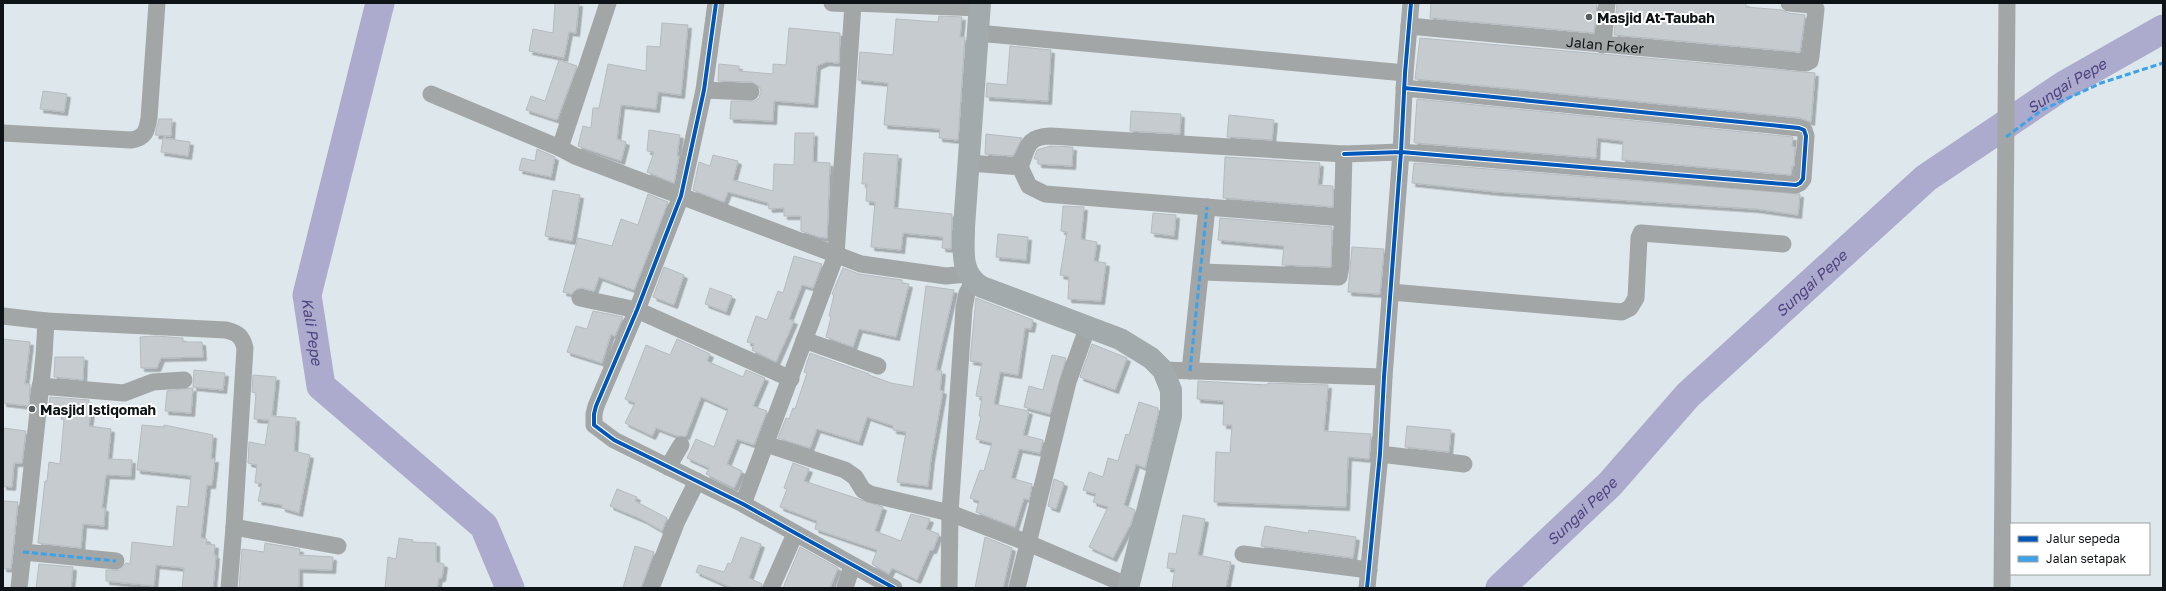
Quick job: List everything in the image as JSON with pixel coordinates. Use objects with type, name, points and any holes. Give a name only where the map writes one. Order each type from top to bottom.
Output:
[{"type":"main road","points":[[980,6],[977,33],[964,255],[970,278],[982,287],[1120,339],[1151,358],[1163,370],[1171,390],[1171,416],[1128,587]]},
{"type":"street","points":[[3,133],[131,140],[140,139],[146,132],[149,118],[157,3]]},
{"type":"street","points":[[560,148],[608,3]]},
{"type":"street","points":[[716,3],[704,90],[681,196],[637,310],[596,406],[594,425],[614,440],[743,504],[894,588]]},
{"type":"street","points":[[832,3],[980,6]]},
{"type":"street","points":[[1367,588],[1380,454],[1384,378],[1401,152],[1404,80],[1411,3]]},
{"type":"street","points":[[1603,44],[1607,3]]},
{"type":"street","name":"Jalan Foker","points":[[1409,26],[1801,63],[1810,61],[1816,9],[1810,5],[1789,3]]},
{"type":"street","points":[[2002,588],[2007,3]]},
{"type":"street","points":[[743,504],[791,379],[836,255],[853,4]]},
{"type":"street","points":[[977,33],[1404,80],[1799,128],[1804,130],[1806,136],[1803,179],[1796,185],[1401,152],[1344,154],[1050,136],[1036,137],[1030,143],[1020,166],[1029,186],[1045,194],[1342,218]]},
{"type":"street","points":[[704,90],[751,92]]},
{"type":"street","points":[[430,94],[560,148],[575,156],[861,264],[970,278],[964,308],[950,513],[948,588]]},
{"type":"street","points":[[1202,272],[1339,277],[1341,266],[1344,154]]},
{"type":"street","points":[[969,163],[1020,166]]},
{"type":"street","points":[[1190,371],[1202,272],[1207,207]]},
{"type":"street","points":[[1391,292],[1622,312],[1630,308],[1636,298],[1639,238],[1641,233],[1783,244]]},
{"type":"street","points":[[580,298],[637,310],[791,379]]},
{"type":"street","points":[[3,316],[46,321],[226,330],[236,333],[242,339],[245,348],[229,588]]},
{"type":"street","points":[[19,588],[46,321]]},
{"type":"street","points":[[1017,588],[1068,382],[1088,326]]},
{"type":"street","points":[[804,340],[878,366]]},
{"type":"street","points":[[1163,370],[1384,378]]},
{"type":"street","points":[[40,386],[124,393],[153,382],[184,380]]},
{"type":"street","points":[[766,444],[845,470],[855,477],[863,490],[870,494],[950,513],[1028,543],[1128,587]]},
{"type":"street","points":[[668,467],[681,445]]},
{"type":"street","points":[[1380,454],[1464,464]]},
{"type":"street","points":[[650,588],[677,521],[696,481]]},
{"type":"street","points":[[234,527],[338,546]]},
{"type":"street","points":[[771,588],[795,534]]},
{"type":"street","points":[[23,552],[116,562]]},
{"type":"street","points":[[1243,554],[1369,570]]},
{"type":"street","points":[[845,588],[852,566]]},
{"type":"building","points":[[555,3],[579,3],[576,33],[569,32],[564,58],[529,51],[533,29],[553,33]]},
{"type":"building","points":[[1431,3],[1597,3],[1594,33],[1430,18]]},
{"type":"building","points":[[1617,3],[1746,3],[1746,7],[1782,10],[1788,13],[1805,15],[1800,52],[1614,35]]},
{"type":"building","points":[[939,16],[962,17],[960,37],[965,37],[958,140],[939,138],[940,129],[884,125],[888,83],[858,80],[860,52],[893,55],[896,19],[938,22]]},
{"type":"building","points":[[662,23],[688,25],[681,95],[658,92],[656,109],[621,105],[617,139],[626,142],[621,161],[578,146],[583,126],[591,128],[593,108],[599,108],[608,64],[646,71],[647,46],[660,47]]},
{"type":"building","points":[[789,28],[840,33],[839,63],[826,62],[817,66],[814,104],[774,101],[773,121],[730,119],[731,101],[755,101],[759,98],[761,92],[760,87],[752,82],[718,81],[719,64],[739,66],[739,71],[773,74],[773,64],[786,65]]},
{"type":"building","points":[[1420,38],[1815,73],[1811,122],[1800,118],[1415,79]]},
{"type":"building","points":[[1010,46],[1051,50],[1048,101],[986,97],[987,83],[1007,85]]},
{"type":"building","points":[[559,60],[577,66],[557,120],[526,110],[531,96],[545,101]]},
{"type":"building","points":[[43,91],[67,94],[64,112],[40,109]]},
{"type":"building","points":[[1417,99],[1793,137],[1792,146],[1795,147],[1794,166],[1792,166],[1791,175],[1622,160],[1623,141],[1597,138],[1596,158],[1415,143]]},
{"type":"building","points":[[1131,111],[1181,114],[1180,134],[1130,131]]},
{"type":"building","points":[[1229,115],[1274,120],[1272,140],[1227,137]]},
{"type":"building","points":[[159,119],[172,119],[171,136],[155,135]]},
{"type":"building","points":[[649,130],[680,135],[677,156],[679,156],[674,183],[647,172],[654,152],[647,151]]},
{"type":"building","points":[[795,133],[814,133],[813,162],[830,163],[827,238],[801,231],[801,216],[784,216],[784,208],[769,209],[768,203],[728,192],[724,202],[693,190],[699,162],[710,166],[713,155],[738,161],[733,180],[773,191],[774,164],[794,165]]},
{"type":"building","points":[[986,134],[1022,138],[1013,156],[985,154]]},
{"type":"building","points":[[163,138],[190,142],[188,156],[161,152]]},
{"type":"building","points":[[1050,146],[1073,147],[1072,166],[1038,164],[1038,159],[1034,159],[1037,150]]},
{"type":"building","points":[[537,149],[555,157],[551,177],[519,170],[522,158],[535,161]]},
{"type":"building","points":[[864,153],[898,155],[894,208],[952,214],[951,249],[942,248],[943,237],[903,233],[901,250],[871,247],[875,202],[866,201],[867,184],[862,184]]},
{"type":"building","points":[[1225,157],[1320,163],[1318,185],[1333,186],[1333,207],[1223,198]]},
{"type":"building","points":[[1414,163],[1800,194],[1798,215],[1755,209],[1496,192],[1412,183]]},
{"type":"building","points":[[553,190],[580,195],[572,241],[545,236]]},
{"type":"building","points":[[648,194],[668,202],[634,290],[599,277],[594,291],[582,288],[577,289],[571,294],[563,292],[578,238],[612,246],[621,219],[638,225]]},
{"type":"building","points":[[1063,206],[1084,207],[1081,239],[1097,242],[1094,261],[1106,263],[1101,301],[1068,299],[1069,277],[1060,275],[1067,232],[1061,231]]},
{"type":"building","points":[[1153,213],[1176,215],[1174,236],[1151,233]]},
{"type":"building","points":[[1220,218],[1332,227],[1331,267],[1282,265],[1284,246],[1218,240]]},
{"type":"building","points":[[998,234],[1028,237],[1026,260],[996,257]]},
{"type":"building","points":[[1352,247],[1384,249],[1380,294],[1348,292]]},
{"type":"building","points":[[794,256],[822,264],[813,288],[802,285],[789,319],[794,321],[776,362],[752,350],[754,344],[747,342],[756,316],[767,320],[778,291],[783,293]]},
{"type":"building","points":[[664,267],[684,275],[674,305],[653,297]]},
{"type":"building","points":[[843,268],[859,274],[902,280],[902,283],[909,284],[896,337],[859,329],[853,347],[826,337],[831,317],[829,316],[834,295],[832,294]]},
{"type":"building","points":[[926,286],[954,290],[936,370],[942,371],[940,390],[943,391],[931,458],[928,486],[897,482],[906,432],[893,430],[893,426],[867,417],[859,442],[817,429],[810,448],[778,438],[786,418],[789,419],[793,408],[795,409],[807,373],[804,372],[810,353],[891,383],[913,387]]},
{"type":"building","points":[[710,288],[732,296],[726,312],[705,304]]},
{"type":"building","points":[[976,298],[1033,320],[1031,329],[1025,328],[1018,375],[1000,372],[994,404],[1029,411],[1023,435],[1043,440],[1040,453],[1019,449],[1011,478],[1032,484],[1029,500],[1024,498],[1015,527],[976,512],[979,501],[970,498],[980,470],[984,471],[992,443],[976,439],[981,416],[979,416],[982,397],[976,396],[982,363],[970,361]]},
{"type":"building","points":[[593,311],[623,317],[615,336],[611,334],[602,363],[567,352],[576,326],[587,329]]},
{"type":"building","points":[[155,336],[183,338],[183,342],[202,342],[203,357],[161,358],[157,368],[141,368],[140,337]]},
{"type":"building","points":[[3,339],[30,342],[25,384],[30,384],[29,406],[3,403]]},
{"type":"building","points":[[677,339],[710,354],[707,361],[743,377],[746,370],[765,378],[753,406],[767,411],[754,445],[737,439],[727,464],[742,471],[734,488],[706,474],[709,468],[687,458],[696,439],[714,447],[728,409],[701,397],[686,436],[677,436],[656,428],[652,436],[625,423],[635,403],[625,399],[646,345],[670,355]]},
{"type":"building","points":[[1092,344],[1127,358],[1115,390],[1080,377]]},
{"type":"building","points":[[1052,355],[1066,358],[1050,414],[1024,407],[1029,386],[1043,390]]},
{"type":"building","points":[[55,357],[84,357],[83,380],[54,377]]},
{"type":"building","points":[[194,370],[225,373],[223,390],[193,387]]},
{"type":"building","points":[[253,375],[276,377],[272,416],[296,418],[294,451],[310,455],[299,513],[282,508],[282,505],[258,501],[262,483],[255,483],[257,465],[248,463],[249,442],[265,445],[269,420],[254,419],[256,393],[252,392]]},
{"type":"building","points":[[1198,381],[1267,385],[1268,383],[1328,385],[1324,431],[1371,434],[1369,459],[1348,457],[1346,507],[1214,502],[1216,452],[1230,453],[1232,425],[1223,425],[1224,401],[1197,399]]},
{"type":"building","points":[[193,388],[191,413],[165,411],[167,391]]},
{"type":"building","points":[[50,397],[89,400],[88,409],[91,410],[89,426],[111,429],[108,459],[132,460],[131,476],[106,475],[102,508],[105,508],[104,526],[83,524],[81,548],[38,543],[45,481],[47,481],[49,462],[60,464],[64,420],[61,419],[63,406],[49,405]]},
{"type":"building","points":[[1139,402],[1158,408],[1158,414],[1145,468],[1136,464],[1124,505],[1135,510],[1130,527],[1113,558],[1089,547],[1108,507],[1093,502],[1096,494],[1083,490],[1089,472],[1103,477],[1108,458],[1118,461],[1126,434],[1129,435]]},
{"type":"building","points":[[142,425],[164,427],[164,425],[213,435],[211,459],[215,459],[212,485],[207,485],[201,538],[207,539],[206,544],[215,545],[214,555],[216,555],[213,588],[182,588],[184,568],[156,565],[154,586],[106,581],[106,570],[120,570],[126,563],[130,564],[132,542],[173,547],[177,506],[188,507],[191,476],[137,470]]},
{"type":"building","points":[[1407,426],[1451,430],[1449,452],[1405,447]]},
{"type":"building","points":[[3,428],[26,431],[22,463],[14,463],[12,487],[3,486]]},
{"type":"building","points":[[793,463],[809,469],[804,481],[883,507],[875,531],[901,541],[911,514],[930,519],[926,529],[939,534],[933,550],[930,550],[917,580],[892,568],[889,574],[872,564],[877,550],[815,529],[817,521],[780,507],[787,489],[784,488]]},
{"type":"building","points":[[1054,479],[1064,483],[1056,509],[1048,506]]},
{"type":"building","points":[[617,489],[637,497],[635,501],[667,518],[662,531],[643,520],[610,506]]},
{"type":"building","points":[[3,501],[18,502],[11,569],[3,568]]},
{"type":"building","points":[[1183,515],[1205,519],[1198,555],[1231,562],[1226,588],[1172,588],[1175,569],[1167,568],[1169,553],[1176,554]]},
{"type":"building","points":[[1265,526],[1308,533],[1309,530],[1356,537],[1353,558],[1261,546]]},
{"type":"building","points":[[741,537],[761,544],[749,578],[762,584],[761,588],[732,588],[696,572],[699,565],[724,572],[728,563],[731,564]]},
{"type":"building","points":[[985,537],[1012,548],[1003,588],[975,588]]},
{"type":"building","points":[[399,538],[413,540],[412,542],[436,543],[436,562],[444,564],[442,578],[439,578],[437,588],[385,588],[388,557],[396,559]]},
{"type":"building","points":[[265,543],[300,549],[299,555],[333,557],[332,570],[299,569],[299,588],[239,588],[242,549],[264,552]]},
{"type":"building","points":[[635,546],[654,552],[641,588],[623,588]]},
{"type":"building","points":[[800,547],[838,568],[830,588],[783,588]]},
{"type":"building","points":[[39,564],[73,567],[71,588],[36,588]]},
{"type":"waterway","name":"Kali Pepe","points":[[380,3],[307,295],[321,386],[484,526],[510,588]]},
{"type":"waterway","name":"Sungai Pepe","points":[[1500,588],[1610,484],[1688,395],[1926,178],[2066,84],[2163,29]]},
{"type":"marked path","points":[[2006,137],[2042,110],[2101,83],[2163,63]]},
{"type":"marked path","points":[[1190,371],[1207,207]]},
{"type":"marked path","points":[[23,552],[116,561]]},
{"type":"cycle path","points":[[716,3],[704,90],[681,196],[637,310],[596,406],[594,425],[614,440],[743,504],[894,588]]},
{"type":"cycle path","points":[[1367,588],[1380,454],[1384,377],[1411,3]]},
{"type":"cycle path","points":[[1344,154],[1401,152],[1796,185],[1803,179],[1806,136],[1804,130],[1799,128],[1404,88]]},
{"type":"place","name":"Masjid At-Taubah","points":[[1589,17]]},
{"type":"place","name":"Masjid Istiqomah","points":[[32,409]]}]
